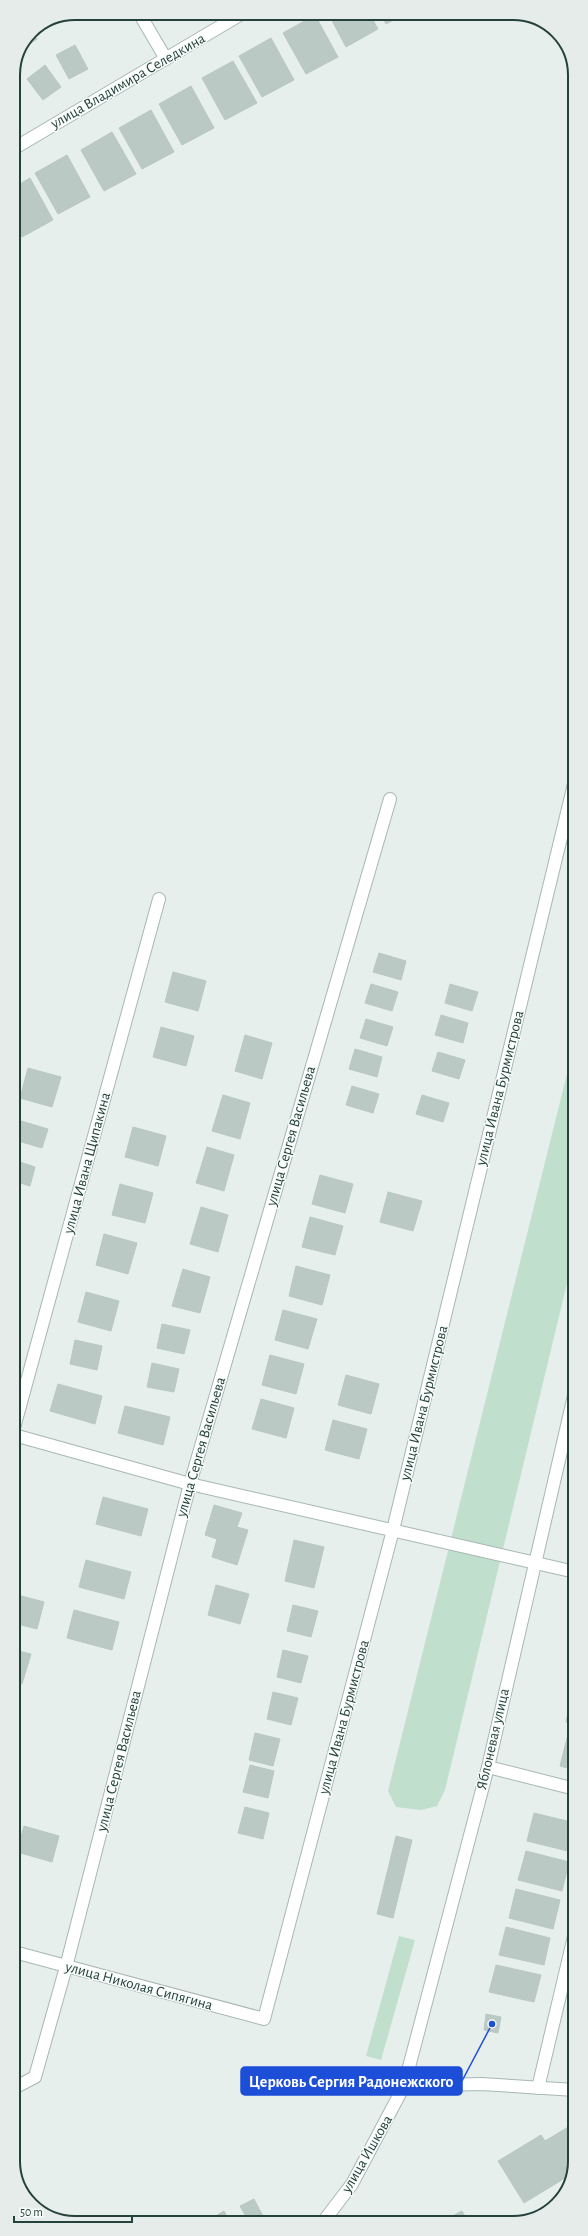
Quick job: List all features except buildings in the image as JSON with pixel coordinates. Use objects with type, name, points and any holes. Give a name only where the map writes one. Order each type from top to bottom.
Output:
[{"type":"street","points":[[143,20],[166,59]]},
{"type":"street","name":"улица Владимира Селедкина","points":[[20,145],[231,20]]},
{"type":"street","name":"улица Сергея Васильева","points":[[20,2085],[35,2077],[66,1967],[190,1484],[390,799]]},
{"type":"street","name":"улица Ивана Бурмистрова","points":[[264,2019],[393,1530],[568,809]]},
{"type":"street","name":"улица Ивана Щипакина","points":[[20,1406],[159,899]]},
{"type":"street","name":"Яблоневая улица","points":[[404,2086],[488,1767],[568,1417]]},
{"type":"street","points":[[20,1437],[190,1484],[568,1570]]},
{"type":"street","points":[[488,1767],[568,1787]]},
{"type":"street","name":"улица Николая Сипягина","points":[[20,1954],[264,2019]]},
{"type":"street","points":[[538,2088],[568,1962]]},
{"type":"street","points":[[404,2086],[481,2084],[568,2090]]},
{"type":"street","name":"улица Ишкова","points":[[328,2216],[352,2184],[404,2086]]},
{"type":"green space","points":[[568,1070],[568,1279],[445,1790],[437,1806],[421,1810],[396,1807],[388,1791]]},
{"type":"green space","points":[[399,1936],[415,1940],[381,2060],[366,2056]]},
{"type":"place","name":"Церковь Сергия Радонежского","points":[[492,2024]]}]
